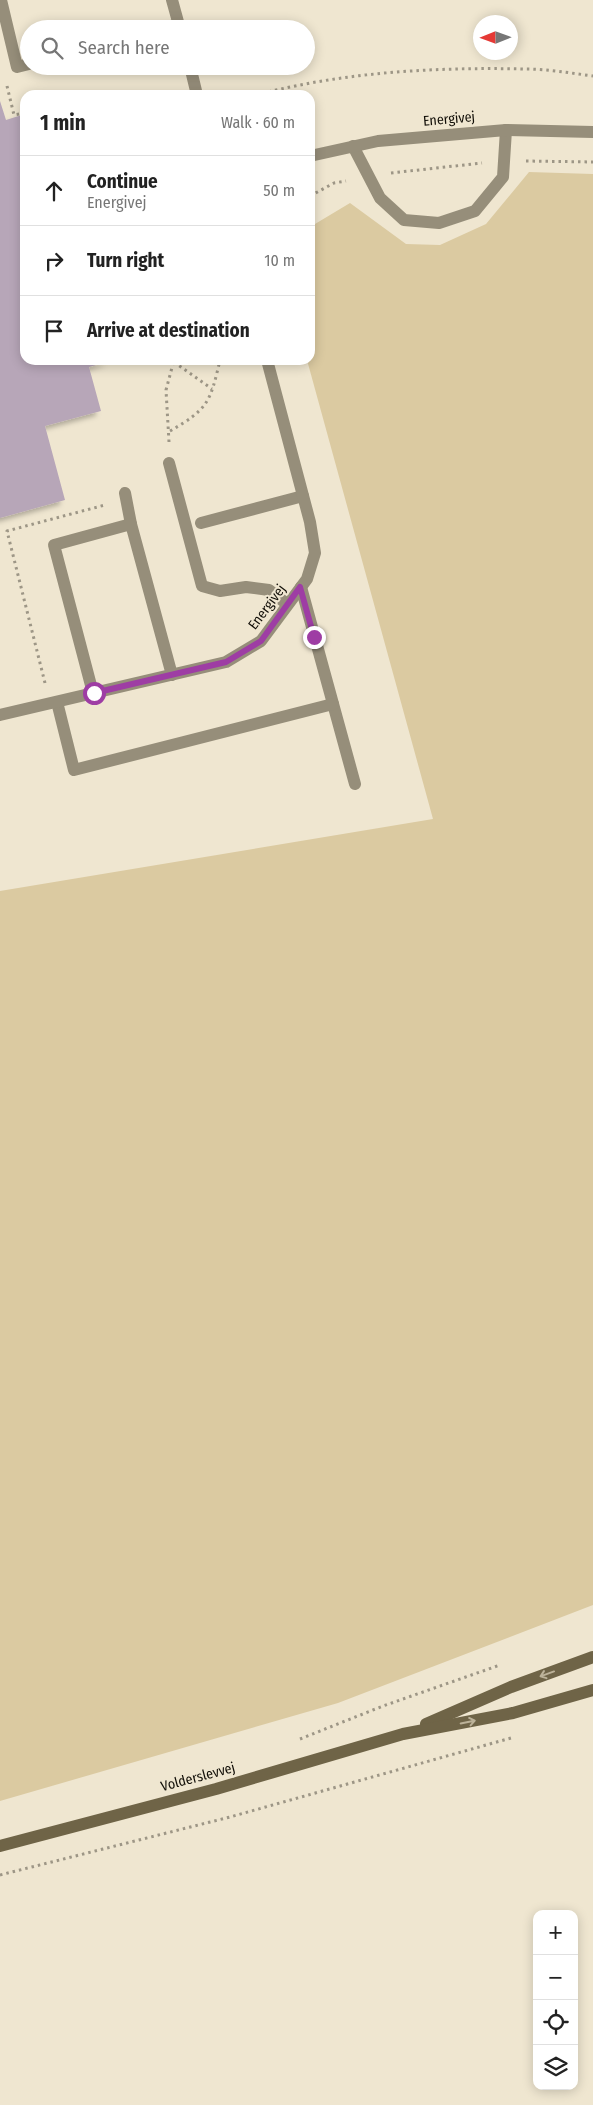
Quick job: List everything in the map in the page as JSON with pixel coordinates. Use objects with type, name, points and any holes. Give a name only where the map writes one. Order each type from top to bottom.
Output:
[{"type":"street","name":"Volderslevvej","points":[[403,1734],[511,1687],[593,1657]]},
{"type":"street","name":"Volderslevvej","points":[[0,1846],[216,1789],[403,1734],[513,1713],[593,1690]]},
{"type":"lane","points":[[1,0],[17,67],[20,66]]},
{"type":"lane","points":[[172,0],[177,20]]},
{"type":"lane","points":[[192,75],[196,90]]},
{"type":"lane","points":[[353,146],[380,198],[404,220],[439,223],[475,212],[503,177],[506,130]]},
{"type":"lane","name":"Energivej","points":[[315,155],[378,141],[506,130],[593,132]]},
{"type":"lane","name":"Energivej","points":[[0,715],[226,662],[261,641],[307,579],[316,553],[268,365]]},
{"type":"lane","points":[[169,463],[202,586],[220,592],[246,587],[269,590],[287,604]]},
{"type":"lane","points":[[125,493],[131,524],[172,675]]},
{"type":"lane","points":[[201,523],[303,496]]},
{"type":"lane","points":[[94,693],[54,545],[131,524]]},
{"type":"lane","points":[[300,587],[355,784]]},
{"type":"lane","points":[[57,702],[74,770],[333,704]]},
{"type":"path","points":[[276,90],[364,74],[454,69],[526,69],[593,76]]},
{"type":"path","points":[[6,81],[14,115],[20,113]]},
{"type":"path","points":[[315,193],[334,183],[431,167],[504,161],[551,160],[593,162]]},
{"type":"path","points":[[178,365],[212,389]]},
{"type":"path","points":[[170,431],[192,418],[207,404],[219,365]]},
{"type":"path","points":[[295,1740],[383,1706],[505,1663]]},
{"type":"path","points":[[0,1876],[230,1817],[517,1737]]},
{"type":"shaded area","points":[[529,172],[593,174],[593,1605],[338,1703],[0,1801],[0,891],[433,819],[308,365],[315,365],[315,224],[350,203],[406,244],[440,245],[486,224]]},
{"type":"building","points":[[0,101],[6,120],[20,116],[20,365],[96,365],[89,367],[101,411],[45,426],[65,500],[0,518]]},
{"type":"route","points":[[94,693],[226,662],[261,641],[300,587],[314,637]]}]
